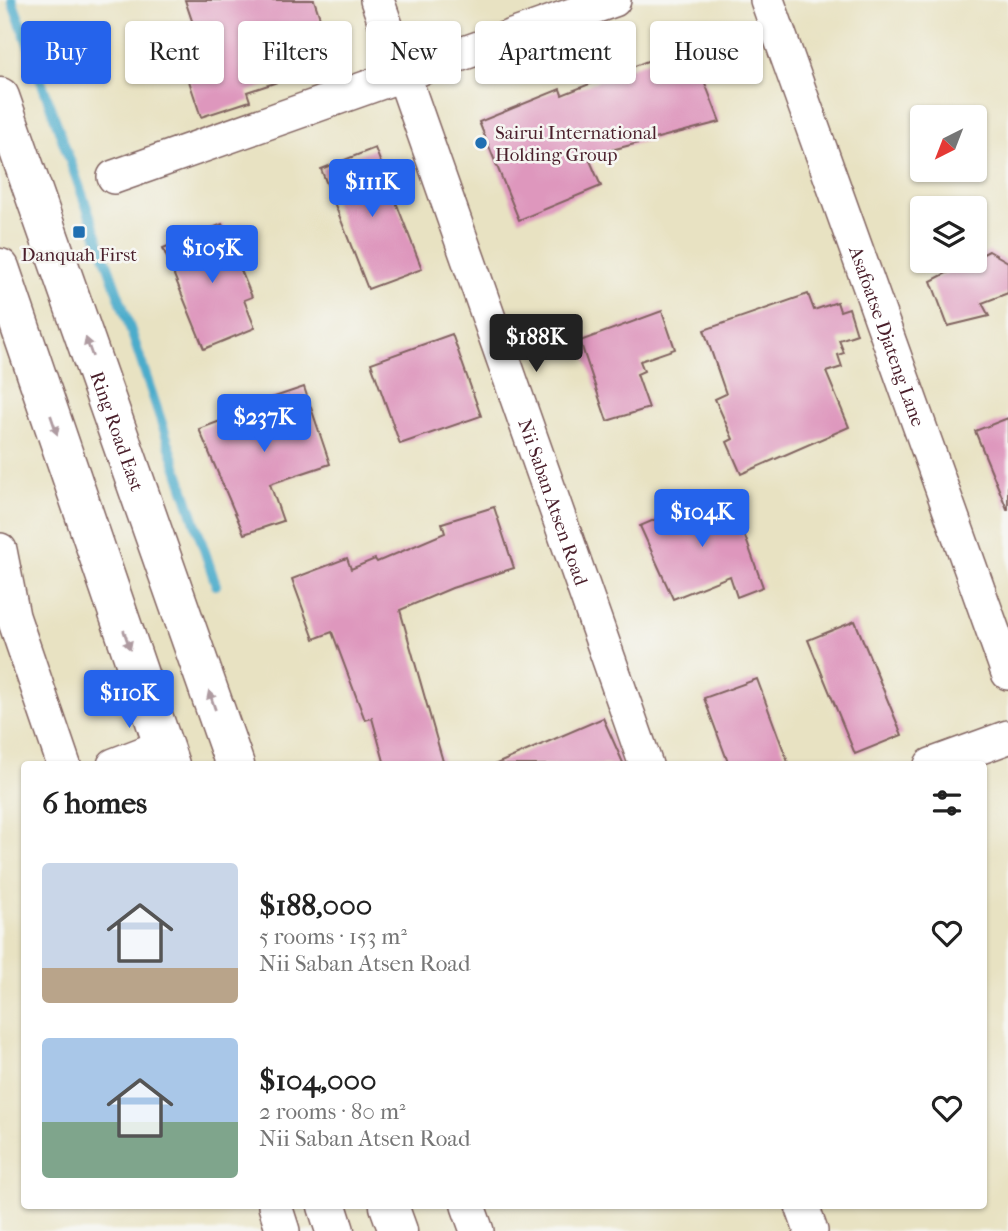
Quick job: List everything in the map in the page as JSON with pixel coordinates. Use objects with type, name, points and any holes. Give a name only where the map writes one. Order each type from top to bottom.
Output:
[{"type":"main road","name":"Ring Road East","points":[[0,97],[7,141],[234,761]]},
{"type":"main road","points":[[0,268],[167,756]]},
{"type":"main road","points":[[328,1209],[335,1231]]},
{"type":"main road","points":[[390,1209],[398,1231]]},
{"type":"street","name":"Nii Saban Atsen Road","points":[[377,0],[384,21]]},
{"type":"street","points":[[461,53],[614,0]]},
{"type":"street","name":"Asafoatse Djateng Lane","points":[[767,0],[1008,673]]},
{"type":"street","points":[[114,177],[374,84]]},
{"type":"street","name":"Nii Saban Atsen Road","points":[[406,84],[645,761]]},
{"type":"street","points":[[0,550],[13,616],[63,761]]},
{"type":"street","points":[[941,761],[1008,737]]},
{"type":"street","points":[[138,761],[167,756]]},
{"type":"street","points":[[276,1209],[283,1231]]},
{"type":"street","points":[[469,1209],[477,1231]]},
{"type":"street","points":[[803,1209],[811,1231]]},
{"type":"building","points":[[185,0],[314,0],[321,21],[238,21],[238,84],[271,84],[247,92],[250,101],[201,117],[190,84],[224,84],[224,21],[192,21]]},
{"type":"building","points":[[650,60],[650,84],[705,84],[720,122],[588,156],[601,186],[519,220],[479,122],[560,89],[562,95],[590,84],[636,84],[636,66]]},
{"type":"building","points":[[375,148],[422,269],[368,289],[321,169]]},
{"type":"building","points":[[222,224],[252,297],[244,300],[255,328],[204,349],[163,248]]},
{"type":"building","points":[[987,252],[1008,262],[1008,293],[982,303],[989,316],[948,326],[931,281],[946,273],[987,273]]},
{"type":"building","points":[[808,294],[814,310],[837,302],[840,311],[849,308],[857,334],[839,340],[844,353],[838,355],[842,367],[826,372],[849,427],[741,474],[727,442],[733,439],[715,399],[726,394],[704,330]]},
{"type":"building","points":[[662,311],[675,349],[640,361],[644,371],[637,374],[649,408],[607,421],[580,341]]},
{"type":"building","points":[[452,334],[481,416],[400,444],[371,363]]},
{"type":"building","points":[[304,387],[330,464],[270,484],[283,521],[244,534],[199,429],[247,411],[245,407]]},
{"type":"building","points":[[1008,418],[1008,509],[1007,509],[975,431]]},
{"type":"building","points":[[731,497],[763,587],[737,597],[730,576],[673,599],[640,526],[687,506],[689,512]]},
{"type":"building","points":[[494,507],[514,568],[452,588],[400,610],[443,761],[384,761],[372,718],[365,720],[332,632],[314,639],[292,579],[347,558],[351,569],[375,559],[377,562],[445,533],[442,523]]},
{"type":"building","points":[[855,621],[902,735],[855,754],[808,640]]},
{"type":"building","points":[[757,679],[788,761],[728,761],[704,698]]},
{"type":"building","points":[[603,718],[622,761],[503,761]]},
{"type":"waterway","points":[[12,0],[125,313],[216,585]]},
{"type":"place","name":"Sairui International Holding Group","points":[[481,143]]},
{"type":"place","name":"Danquah First","points":[[79,232]]}]
